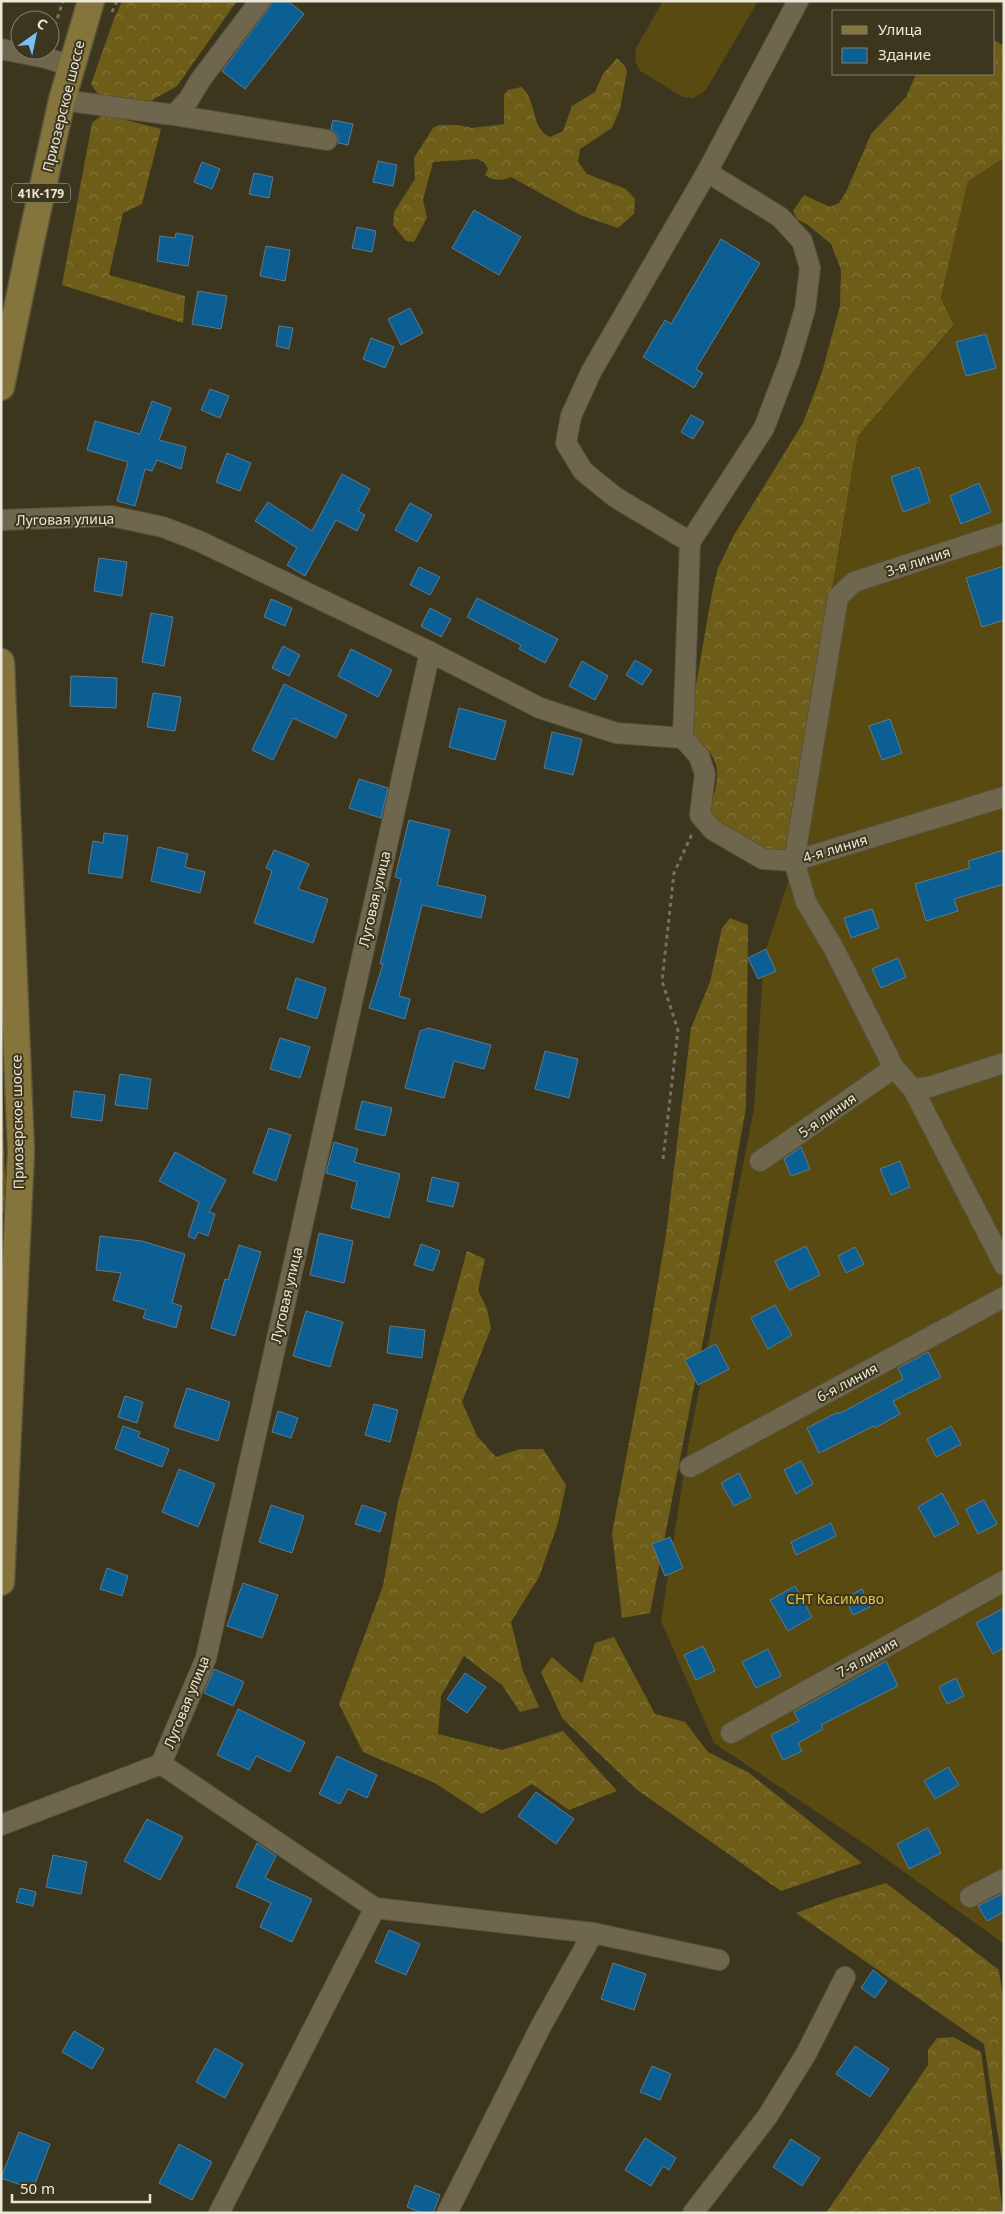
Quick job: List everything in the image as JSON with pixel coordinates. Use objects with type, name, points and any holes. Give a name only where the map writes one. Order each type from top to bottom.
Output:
[{"type":"main road","name":"Приозерское шоссе","points":[[1,387],[31,241],[71,66],[102,6]]},
{"type":"main road","name":"Приозерское шоссе","points":[[1,662],[20,1151],[1,1582]]},
{"type":"street","points":[[174,115],[189,99],[201,79],[260,1]]},
{"type":"street","points":[[690,542],[614,497],[583,471],[566,443],[571,416],[591,372],[707,172],[798,1]]},
{"type":"street","points":[[1,49],[46,58],[71,66]]},
{"type":"street","points":[[62,100],[174,115],[327,140]]},
{"type":"street","points":[[700,815],[705,774],[700,756],[683,738],[690,542],[764,428],[790,360],[805,309],[810,268],[802,241],[780,217],[707,172]]},
{"type":"street","name":"Луговая улица","points":[[1,520],[111,516],[162,527],[199,541],[430,652],[540,708],[616,733],[683,738]]},
{"type":"street","name":"3-я линия","points":[[794,861],[838,597],[854,582],[1004,534]]},
{"type":"street","name":"Луговая улица","points":[[1,1826],[161,1764],[206,1658],[430,652]]},
{"type":"street","name":"4-я линия","points":[[700,815],[713,830],[763,860],[794,861],[1004,797]]},
{"type":"street","points":[[794,861],[806,902],[834,949],[894,1068],[912,1089],[1004,1265]]},
{"type":"street","points":[[912,1089],[929,1087],[1004,1064]]},
{"type":"street","name":"5-я линия","points":[[760,1161],[894,1068]]},
{"type":"street","name":"6-я линия","points":[[690,1467],[1004,1297]]},
{"type":"street","name":"7-я линия","points":[[731,1733],[1004,1582]]},
{"type":"street","points":[[161,1764],[375,1908],[593,1934],[719,1960]]},
{"type":"street","points":[[970,1897],[1004,1879]]},
{"type":"street","points":[[219,2213],[375,1908]]},
{"type":"street","points":[[447,2213],[541,2026],[593,1934]]},
{"type":"street","points":[[692,2213],[766,2117],[806,2054],[845,1977]]},
{"type":"path","points":[[102,6],[117,1]]},
{"type":"path","points":[[663,1159],[678,1030],[662,980],[674,873],[700,815]]},
{"type":"green space","points":[[122,1],[237,1],[177,86],[149,102],[98,94],[91,84]]},
{"type":"green space","points":[[663,1],[758,1],[706,90],[693,98],[683,97],[640,71],[635,61],[636,48]]},
{"type":"green space","points":[[995,41],[1004,46],[1004,158],[968,182],[941,298],[954,325],[858,436],[787,857],[764,853],[718,827],[709,812],[717,782],[716,767],[710,753],[695,737],[689,725],[718,568],[734,535],[803,423],[822,372],[840,306],[841,270],[831,244],[808,225],[797,219],[793,211],[804,195],[830,207],[839,203],[846,192],[871,134],[906,97],[916,75],[995,75]]},
{"type":"green space","points":[[617,58],[625,66],[627,72],[620,109],[612,128],[580,149],[578,162],[587,174],[626,189],[635,199],[634,214],[618,228],[580,215],[511,177],[498,180],[488,177],[485,175],[488,169],[484,162],[477,159],[433,162],[423,200],[427,218],[414,242],[406,241],[393,225],[394,212],[415,179],[414,158],[433,128],[439,125],[458,125],[472,128],[504,124],[504,95],[508,90],[521,87],[530,98],[539,127],[550,137],[563,131],[572,106],[595,92],[603,74]]},
{"type":"green space","points":[[103,114],[161,129],[142,204],[123,213],[109,275],[185,296],[183,323],[62,285],[92,123]]},
{"type":"green space","name":"СНТ Касимово","points":[[1004,158],[1004,1944],[878,1853],[714,1743],[661,1621],[688,1447],[754,1109],[764,955],[791,873],[787,857],[858,436],[954,326],[941,298],[968,181]]},
{"type":"green space","points":[[730,918],[748,925],[746,1108],[720,1253],[650,1613],[622,1618],[612,1533],[666,1234],[691,1028],[710,982],[722,928]]},
{"type":"green space","points":[[1,1040],[6,1213],[1,1213]]},
{"type":"green space","points":[[467,1251],[485,1259],[478,1290],[487,1309],[491,1328],[462,1402],[477,1436],[496,1457],[520,1449],[543,1449],[566,1485],[558,1523],[539,1577],[511,1622],[523,1671],[539,1707],[520,1712],[502,1685],[464,1656],[441,1696],[438,1734],[502,1750],[563,1731],[617,1791],[569,1810],[532,1784],[482,1814],[435,1783],[363,1752],[339,1704],[383,1586],[398,1502]]},
{"type":"green space","points":[[614,1637],[655,1714],[685,1722],[708,1752],[749,1773],[862,1863],[781,1891],[636,1789],[562,1718],[541,1672],[552,1657],[582,1683],[595,1643]]},
{"type":"green space","points":[[886,1883],[999,1970],[1004,2005],[1004,2174],[984,2044],[796,1913]]},
{"type":"green space","points":[[953,2037],[981,2052],[1003,2213],[826,2213],[928,2065],[928,2050],[937,2038]]},
{"type":"building","points":[[272,1],[288,1],[304,14],[245,89],[222,71],[269,8]]},
{"type":"building","points":[[333,120],[353,124],[348,145],[338,143],[338,135],[331,129]]},
{"type":"building","points":[[378,161],[397,165],[393,186],[373,182]]},
{"type":"building","points":[[202,162],[220,169],[212,189],[194,182]]},
{"type":"building","points":[[254,173],[273,177],[269,198],[249,194]]},
{"type":"building","points":[[474,210],[521,237],[499,275],[452,248]]},
{"type":"building","points":[[357,227],[376,231],[372,252],[352,248]]},
{"type":"building","points":[[176,233],[193,236],[188,266],[157,261],[160,236],[175,238]]},
{"type":"building","points":[[721,239],[760,263],[696,369],[703,373],[694,388],[643,357],[665,320],[671,324]]},
{"type":"building","points":[[266,246],[290,250],[285,281],[260,276]]},
{"type":"building","points":[[198,291],[227,296],[221,329],[192,324]]},
{"type":"building","points":[[410,308],[423,333],[401,345],[388,319]]},
{"type":"building","points":[[279,326],[293,328],[289,349],[276,346]]},
{"type":"building","points":[[986,334],[996,368],[966,376],[956,342]]},
{"type":"building","points":[[371,338],[394,347],[385,368],[363,359]]},
{"type":"building","points":[[210,389],[229,396],[220,418],[201,410]]},
{"type":"building","points":[[152,401],[171,408],[159,440],[186,447],[181,469],[157,460],[152,471],[145,469],[135,506],[117,501],[128,462],[87,450],[95,421],[140,434]]},
{"type":"building","points":[[691,415],[704,422],[693,439],[681,432]]},
{"type":"building","points":[[227,453],[251,463],[240,491],[216,482]]},
{"type":"building","points":[[919,467],[930,502],[903,512],[891,477]]},
{"type":"building","points":[[342,474],[370,489],[358,511],[365,515],[357,531],[336,520],[305,576],[287,565],[297,548],[255,521],[268,502],[312,531]]},
{"type":"building","points":[[979,483],[991,512],[961,524],[950,496]]},
{"type":"building","points":[[410,503],[432,515],[417,542],[395,530]]},
{"type":"building","points":[[99,558],[127,562],[122,596],[94,591]]},
{"type":"building","points":[[1004,566],[1004,620],[982,627],[966,578]]},
{"type":"building","points":[[419,567],[440,577],[430,595],[410,585]]},
{"type":"building","points":[[477,598],[558,639],[545,663],[519,649],[521,645],[467,617]]},
{"type":"building","points":[[271,599],[292,608],[285,626],[264,617]]},
{"type":"building","points":[[430,608],[451,619],[441,637],[421,626]]},
{"type":"building","points":[[151,613],[173,617],[164,666],[142,662]]},
{"type":"building","points":[[283,646],[300,655],[289,676],[272,668]]},
{"type":"building","points":[[351,649],[392,670],[378,697],[338,676]]},
{"type":"building","points":[[635,660],[652,670],[642,685],[626,675]]},
{"type":"building","points":[[582,661],[608,676],[595,700],[569,686]]},
{"type":"building","points":[[71,676],[117,678],[116,708],[70,706]]},
{"type":"building","points":[[284,684],[347,715],[336,738],[293,718],[273,760],[252,750]]},
{"type":"building","points":[[153,693],[181,697],[175,731],[147,727]]},
{"type":"building","points":[[459,708],[506,721],[495,760],[449,747]]},
{"type":"building","points":[[890,719],[902,753],[882,760],[869,726]]},
{"type":"building","points":[[552,732],[582,739],[573,775],[544,768]]},
{"type":"building","points":[[359,779],[388,788],[381,818],[349,808]]},
{"type":"building","points":[[409,820],[450,830],[437,885],[486,896],[481,918],[422,905],[399,996],[410,999],[405,1019],[369,1008],[383,964],[380,964],[401,879],[395,877]]},
{"type":"building","points":[[104,833],[128,836],[122,878],[88,873],[93,841],[103,843]]},
{"type":"building","points":[[158,847],[188,854],[185,867],[205,872],[200,893],[151,881]]},
{"type":"building","points":[[274,850],[309,864],[298,889],[328,899],[313,943],[254,923],[272,871],[266,868]]},
{"type":"building","points":[[1004,850],[1004,884],[954,899],[958,911],[926,921],[915,884],[970,868],[968,861]]},
{"type":"building","points":[[872,909],[879,928],[851,938],[844,918]]},
{"type":"building","points":[[766,949],[776,971],[758,979],[748,958]]},
{"type":"building","points":[[898,958],[906,977],[881,988],[872,969]]},
{"type":"building","points":[[296,978],[326,988],[317,1019],[287,1009]]},
{"type":"building","points":[[429,1028],[491,1045],[484,1069],[454,1061],[444,1098],[405,1088],[420,1031]]},
{"type":"building","points":[[280,1038],[310,1047],[300,1078],[270,1069]]},
{"type":"building","points":[[545,1051],[578,1059],[569,1098],[535,1089]]},
{"type":"building","points":[[120,1074],[151,1079],[147,1109],[115,1105]]},
{"type":"building","points":[[74,1091],[105,1095],[102,1121],[71,1117]]},
{"type":"building","points":[[362,1101],[392,1108],[385,1136],[355,1129]]},
{"type":"building","points":[[269,1128],[291,1135],[276,1181],[253,1173]]},
{"type":"building","points":[[334,1142],[358,1149],[354,1162],[400,1174],[389,1218],[351,1208],[357,1182],[326,1173]]},
{"type":"building","points":[[801,1147],[810,1169],[791,1176],[784,1159]]},
{"type":"building","points":[[175,1152],[226,1180],[209,1212],[215,1214],[208,1236],[198,1232],[195,1239],[188,1236],[199,1202],[159,1181]]},
{"type":"building","points":[[900,1161],[910,1187],[891,1195],[880,1169]]},
{"type":"building","points":[[432,1177],[459,1183],[453,1207],[427,1201]]},
{"type":"building","points":[[319,1233],[353,1241],[344,1283],[310,1275]]},
{"type":"building","points":[[100,1236],[142,1241],[185,1254],[172,1303],[182,1306],[176,1328],[143,1318],[146,1310],[113,1300],[121,1273],[96,1270]]},
{"type":"building","points":[[421,1244],[440,1251],[433,1271],[414,1265]]},
{"type":"building","points":[[239,1245],[261,1252],[235,1336],[211,1328],[225,1279],[228,1280]]},
{"type":"building","points":[[806,1246],[820,1275],[789,1290],[775,1261]]},
{"type":"building","points":[[855,1247],[864,1264],[846,1273],[838,1256]]},
{"type":"building","points":[[775,1305],[792,1335],[768,1349],[751,1318]]},
{"type":"building","points":[[306,1311],[343,1322],[330,1367],[293,1356]]},
{"type":"building","points":[[390,1326],[425,1330],[422,1358],[387,1353]]},
{"type":"building","points":[[716,1344],[729,1369],[698,1385],[685,1360]]},
{"type":"building","points":[[928,1352],[941,1377],[893,1401],[900,1414],[875,1428],[874,1426],[819,1453],[807,1428],[838,1412],[839,1414],[903,1379],[898,1368]]},
{"type":"building","points":[[187,1388],[230,1402],[218,1441],[174,1427]]},
{"type":"building","points":[[125,1396],[143,1402],[137,1423],[118,1417]]},
{"type":"building","points":[[374,1404],[398,1410],[390,1442],[365,1435]]},
{"type":"building","points":[[278,1411],[298,1418],[291,1438],[272,1432]]},
{"type":"building","points":[[123,1426],[140,1432],[138,1437],[169,1449],[162,1467],[115,1449]]},
{"type":"building","points":[[951,1426],[961,1444],[936,1457],[927,1439]]},
{"type":"building","points":[[801,1461],[813,1484],[796,1494],[784,1470]]},
{"type":"building","points":[[179,1469],[215,1484],[198,1527],[162,1512]]},
{"type":"building","points":[[739,1473],[751,1497],[734,1506],[721,1483]]},
{"type":"building","points":[[942,1493],[959,1524],[935,1537],[918,1507]]},
{"type":"building","points":[[984,1500],[997,1524],[978,1534],[966,1509]]},
{"type":"building","points":[[271,1505],[304,1516],[292,1553],[259,1542]]},
{"type":"building","points":[[362,1505],[386,1513],[380,1532],[355,1524]]},
{"type":"building","points":[[831,1523],[836,1536],[796,1555],[791,1542]]},
{"type":"building","points":[[670,1537],[683,1568],[665,1576],[652,1544]]},
{"type":"building","points":[[107,1568],[128,1576],[122,1596],[100,1589]]},
{"type":"building","points":[[243,1583],[278,1595],[262,1638],[227,1626]]},
{"type":"building","points":[[795,1586],[812,1617],[788,1631],[770,1600]]},
{"type":"building","points":[[862,1589],[870,1607],[853,1615],[845,1598]]},
{"type":"building","points":[[1004,1608],[1004,1648],[993,1654],[976,1623]]},
{"type":"building","points":[[703,1646],[715,1671],[696,1680],[684,1655]]},
{"type":"building","points":[[768,1649],[781,1676],[756,1688],[742,1662]]},
{"type":"building","points":[[886,1661],[898,1686],[821,1725],[823,1729],[798,1743],[802,1751],[783,1760],[771,1735],[799,1721],[794,1712]]},
{"type":"building","points":[[214,1669],[244,1682],[233,1706],[204,1693]]},
{"type":"building","points":[[465,1673],[486,1687],[467,1713],[447,1699]]},
{"type":"building","points":[[956,1678],[964,1696],[947,1704],[939,1687]]},
{"type":"building","points":[[238,1709],[305,1742],[290,1772],[256,1756],[249,1770],[217,1755]]},
{"type":"building","points":[[337,1756],[377,1775],[367,1798],[348,1789],[340,1804],[319,1794]]},
{"type":"building","points":[[948,1767],[959,1785],[935,1799],[924,1781]]},
{"type":"building","points":[[536,1792],[574,1819],[556,1844],[518,1816]]},
{"type":"building","points":[[147,1819],[183,1837],[160,1880],[124,1861]]},
{"type":"building","points":[[928,1828],[941,1853],[909,1869],[897,1844]]},
{"type":"building","points":[[257,1843],[276,1856],[265,1878],[312,1899],[292,1942],[260,1927],[271,1903],[236,1887]]},
{"type":"building","points":[[53,1855],[87,1862],[81,1894],[46,1887]]},
{"type":"building","points":[[20,1888],[36,1892],[33,1906],[16,1902]]},
{"type":"building","points":[[1004,1893],[1004,1912],[987,1921],[978,1906]]},
{"type":"building","points":[[389,1930],[420,1944],[406,1975],[375,1962]]},
{"type":"building","points":[[613,1963],[646,1974],[634,2010],[601,1999]]},
{"type":"building","points":[[873,1970],[887,1981],[875,1998],[861,1988]]},
{"type":"building","points":[[74,2031],[104,2049],[92,2069],[62,2052]]},
{"type":"building","points":[[855,2046],[889,2069],[870,2097],[836,2074]]},
{"type":"building","points":[[215,2048],[243,2064],[225,2098],[196,2082]]},
{"type":"building","points":[[652,2066],[671,2074],[660,2100],[640,2092]]},
{"type":"building","points":[[19,2132],[50,2144],[33,2189],[1,2178]]},
{"type":"building","points":[[645,2138],[676,2158],[669,2170],[663,2166],[651,2186],[625,2170]]},
{"type":"building","points":[[791,2139],[820,2158],[802,2186],[773,2167]]},
{"type":"building","points":[[179,2144],[212,2162],[192,2200],[159,2183]]},
{"type":"building","points":[[415,2185],[440,2195],[433,2213],[422,2213],[407,2207]]}]
